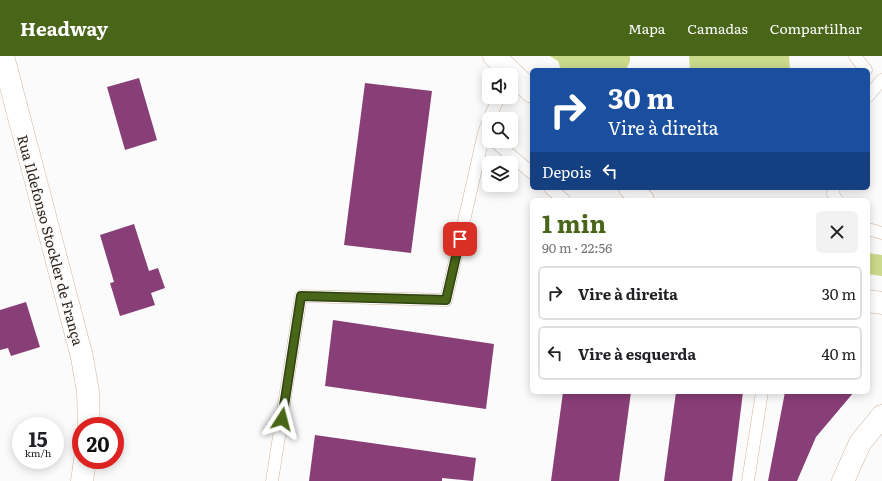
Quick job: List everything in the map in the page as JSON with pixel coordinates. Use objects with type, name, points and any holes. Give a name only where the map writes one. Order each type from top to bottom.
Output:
[{"type":"street","name":"Rua Ildefonso Stockler de França","points":[[4,56],[82,358],[88,392],[89,417]]},
{"type":"street","points":[[494,56],[505,68]]},
{"type":"street","points":[[518,80],[530,90]]},
{"type":"street","points":[[632,190],[641,198]]},
{"type":"street","points":[[870,301],[882,303]]},
{"type":"street","points":[[843,481],[860,443],[882,416]]},
{"type":"street","points":[[82,481],[84,469]]},
{"type":"lane","points":[[854,56],[864,68]]},
{"type":"lane","points":[[870,74],[880,82],[870,94]]},
{"type":"lane","points":[[272,481],[301,296],[446,300],[484,148]]},
{"type":"lane","points":[[502,148],[530,171]]},
{"type":"lane","points":[[552,190],[562,198]]},
{"type":"lane","points":[[870,230],[882,233]]},
{"type":"lane","points":[[748,481],[762,394]]},
{"type":"green space","points":[[550,56],[630,56],[630,61],[627,68],[560,68],[558,61]]},
{"type":"green space","points":[[689,56],[789,56],[790,68],[690,68]]},
{"type":"green space","points":[[870,253],[882,255],[882,276],[870,274]]},
{"type":"building","points":[[139,78],[157,140],[125,150],[107,87]]},
{"type":"building","points":[[365,83],[432,91],[411,253],[344,245]]},
{"type":"building","points":[[134,224],[149,271],[158,268],[165,288],[151,293],[155,305],[120,316],[110,283],[114,282],[100,235]]},
{"type":"building","points":[[26,302],[40,347],[11,356],[8,348],[0,350],[0,310]]},
{"type":"building","points":[[333,320],[494,344],[486,409],[325,386]]},
{"type":"building","points":[[563,394],[631,394],[619,481],[551,481]]},
{"type":"building","points":[[676,394],[743,394],[732,481],[664,481]]},
{"type":"building","points":[[785,394],[852,394],[816,437],[797,481],[768,481]]},
{"type":"building","points":[[315,435],[476,458],[473,481],[442,478],[442,481],[309,481]]},
{"type":"route","points":[[282,419],[301,296],[446,300],[460,239]]}]
